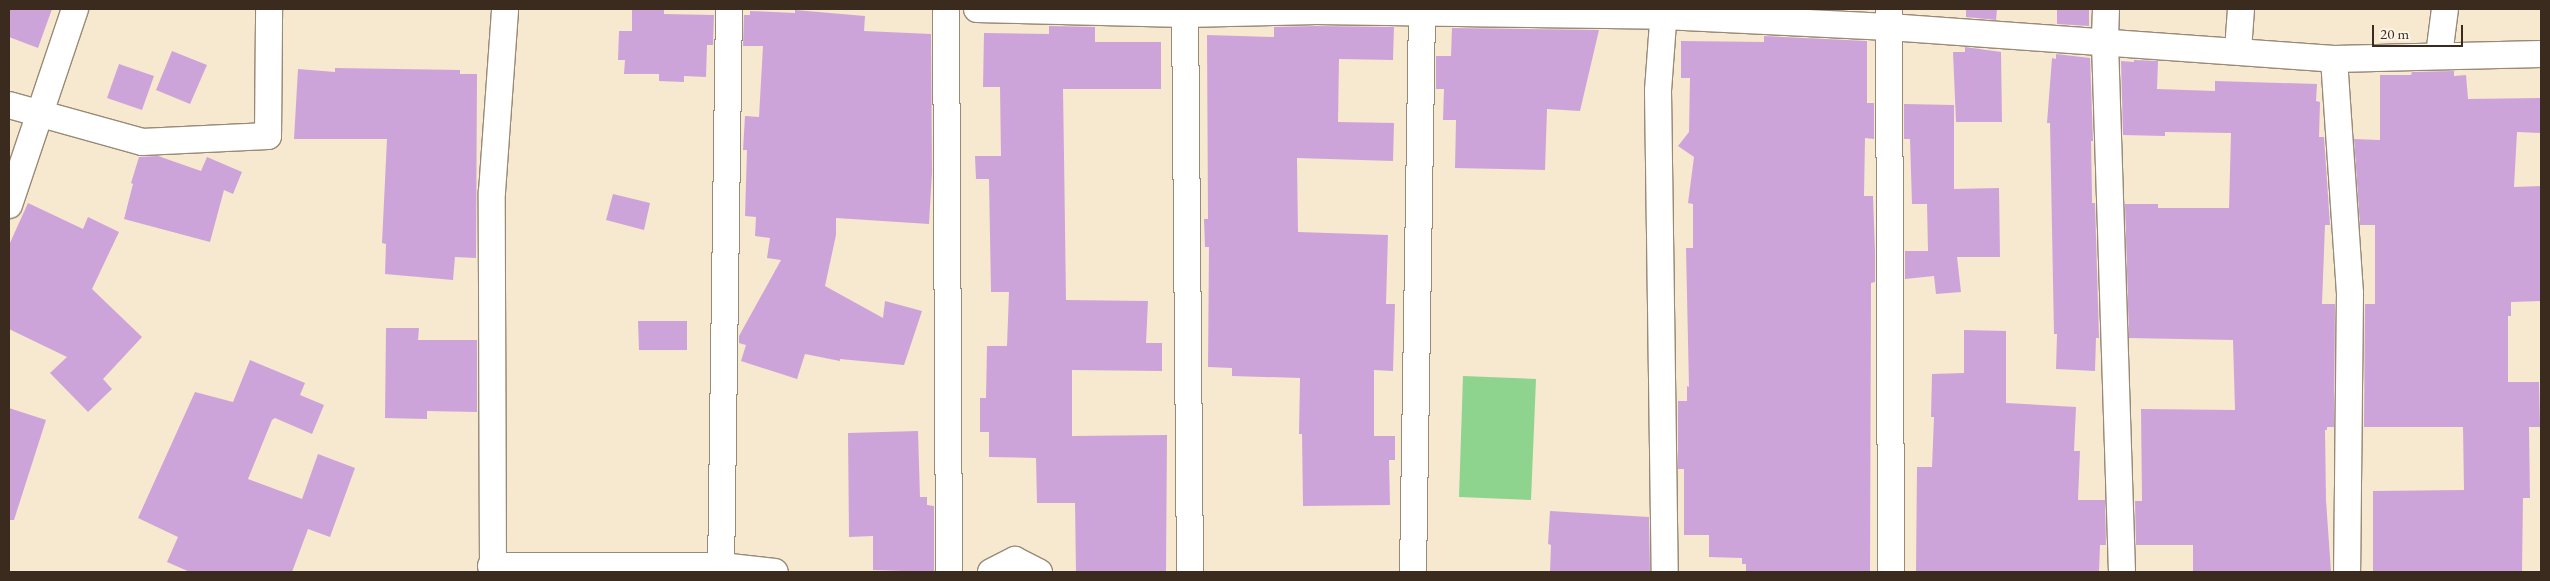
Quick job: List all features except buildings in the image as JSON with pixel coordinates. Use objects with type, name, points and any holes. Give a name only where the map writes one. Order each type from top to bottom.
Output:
[{"type":"street","points":[[9,205],[75,9]]},
{"type":"street","points":[[9,105],[142,142],[268,136],[269,9]]},
{"type":"street","points":[[505,9],[492,192],[492,569],[721,569],[775,572]]},
{"type":"street","points":[[721,569],[729,9]]},
{"type":"street","points":[[946,9],[949,572]]},
{"type":"street","points":[[977,9],[1664,12],[1889,18],[2105,43],[2238,50],[2334,58],[2541,54]]},
{"type":"street","points":[[2106,9],[2105,43],[2122,572]]},
{"type":"street","points":[[2238,50],[2241,9]]},
{"type":"street","points":[[2439,55],[2445,9]]},
{"type":"street","points":[[1413,572],[1422,10]]},
{"type":"street","points":[[1185,11],[1190,572]]},
{"type":"street","points":[[1664,12],[1658,91],[1665,572]]},
{"type":"street","points":[[1889,18],[1891,572]]},
{"type":"street","points":[[2334,58],[2350,293],[2347,572]]},
{"type":"street","points":[[991,572],[1015,560],[1039,572]]},
{"type":"green space","points":[[1463,376],[1536,379],[1531,500],[1459,497]]}]
